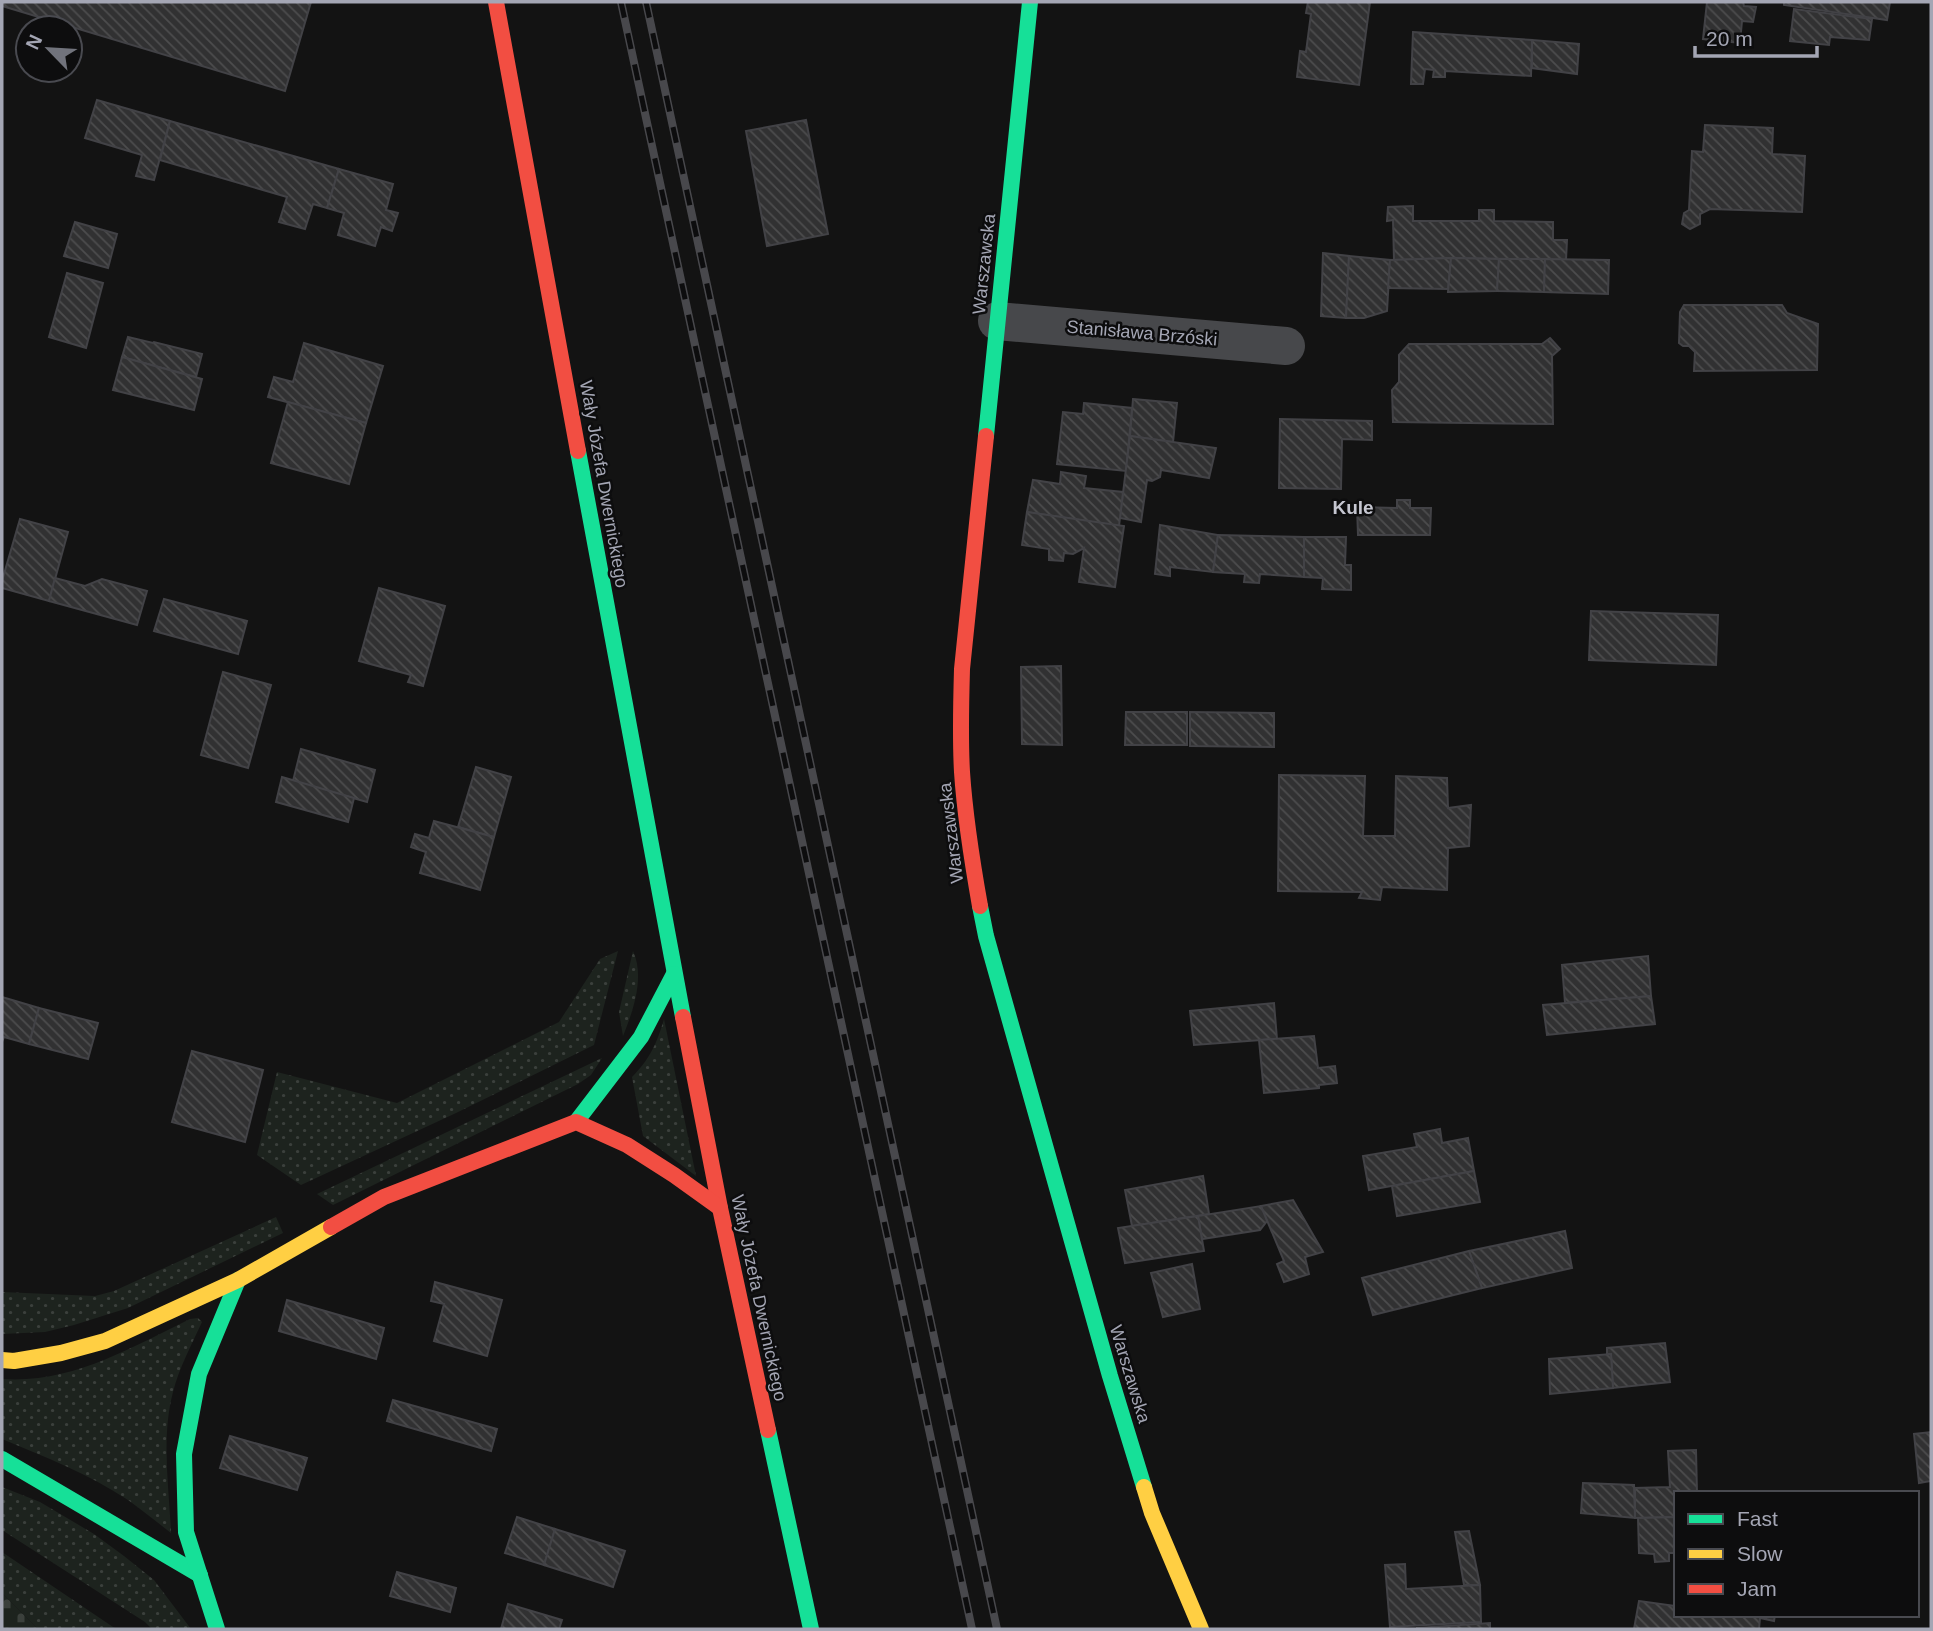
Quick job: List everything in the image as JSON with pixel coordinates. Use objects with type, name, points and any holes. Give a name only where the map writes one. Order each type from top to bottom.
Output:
[{"type":"street","name":"Wały Józefa Dwernickiego","points":[[496,2],[674,974],[720,1209],[811,1629]]},
{"type":"street","name":"Warszawska","points":[[1030,2],[962,669],[961,736],[965,803],[986,936],[1110,1376],[1152,1513],[1201,1629]]},
{"type":"street","name":"Stanisława Brzóski","points":[[997,321],[1286,346]]},
{"type":"street","points":[[2,1360],[14,1361],[49,1355],[105,1341],[238,1280],[384,1197],[576,1122],[641,1037],[674,974]]},
{"type":"street","points":[[576,1122],[627,1145],[720,1209]]},
{"type":"street","points":[[217,1629],[186,1532],[184,1454],[199,1374],[238,1280]]},
{"type":"street","points":[[2,1460],[200,1574]]},
{"type":"green space","points":[[618,951],[594,1045],[301,1185],[257,1155],[277,1072],[397,1103],[559,1022],[600,959]]},
{"type":"green space","points":[[633,951],[638,983],[634,1005],[623,1036],[619,1012]]},
{"type":"green space","points":[[664,1019],[696,1176],[643,1136],[632,1077],[652,1050]]},
{"type":"green space","points":[[602,1058],[591,1075],[578,1084],[333,1205],[317,1194]]},
{"type":"green space","points":[[276,1217],[283,1233],[128,1308],[45,1332],[2,1334],[2,1292],[95,1296],[114,1291]]},
{"type":"green space","points":[[198,1318],[202,1322],[179,1374],[169,1409],[167,1462],[171,1533],[128,1500],[98,1482],[2,1439],[2,1379],[52,1376],[76,1370],[122,1352],[190,1319]]},
{"type":"green space","points":[[2,1487],[40,1502],[94,1534],[124,1556],[154,1580],[191,1629],[152,1629],[2,1530]]},
{"type":"green space","points":[[2,1552],[116,1629],[38,1629],[2,1593]]},
{"type":"green space","points":[[2,1593],[38,1629],[2,1629]]},
{"type":"building","points":[[2,2],[311,2],[285,91],[84,31],[84,14],[29,14],[2,6]]},
{"type":"building","points":[[1308,2],[1370,2],[1359,85],[1297,77],[1300,51],[1306,52],[1311,14],[1306,13]]},
{"type":"building","points":[[1707,2],[1743,2],[1744,6],[1756,7],[1753,22],[1742,21],[1740,43],[1703,39]]},
{"type":"building","points":[[1784,2],[1890,2],[1887,20],[1784,5]]},
{"type":"building","points":[[1794,9],[1872,19],[1869,40],[1830,37],[1829,45],[1790,41]]},
{"type":"building","points":[[1413,32],[1532,40],[1531,76],[1445,71],[1445,77],[1433,77],[1434,70],[1425,69],[1423,84],[1411,84]]},
{"type":"building","points":[[1532,40],[1579,44],[1577,74],[1532,68]]},
{"type":"building","points":[[97,100],[170,121],[154,180],[136,176],[142,155],[85,138]]},
{"type":"building","points":[[806,120],[828,234],[767,246],[746,131]]},
{"type":"building","points":[[170,121],[339,169],[327,208],[313,204],[305,229],[279,222],[287,197],[160,160]]},
{"type":"building","points":[[1705,125],[1773,128],[1772,154],[1805,156],[1802,212],[1710,209],[1700,214],[1700,224],[1690,229],[1682,224],[1684,213],[1689,210],[1692,151],[1703,152]]},
{"type":"building","points":[[339,169],[393,184],[386,210],[398,213],[392,231],[381,227],[375,246],[338,235],[344,213],[327,208]]},
{"type":"building","points":[[1413,206],[1413,221],[1479,221],[1479,210],[1494,210],[1494,221],[1553,222],[1553,240],[1567,240],[1566,260],[1394,260],[1393,220],[1387,221],[1388,207]]},
{"type":"building","points":[[75,222],[117,234],[108,268],[64,256]]},
{"type":"building","points":[[1323,253],[1349,256],[1346,318],[1321,316]]},
{"type":"building","points":[[1349,256],[1390,260],[1387,311],[1364,318],[1346,318]]},
{"type":"building","points":[[1451,258],[1448,289],[1388,288],[1390,260]]},
{"type":"building","points":[[1451,258],[1499,259],[1497,291],[1448,292]]},
{"type":"building","points":[[1499,259],[1545,259],[1544,292],[1497,291]]},
{"type":"building","points":[[1545,259],[1609,260],[1608,294],[1544,292]]},
{"type":"building","points":[[67,273],[103,283],[86,348],[49,337]]},
{"type":"building","points":[[1684,305],[1782,305],[1787,313],[1818,324],[1817,370],[1694,371],[1695,352],[1689,346],[1679,343],[1680,312]]},
{"type":"building","points":[[128,337],[202,354],[196,377],[122,357]]},
{"type":"building","points":[[1550,338],[1560,349],[1552,356],[1553,424],[1393,422],[1392,390],[1399,382],[1399,355],[1409,344],[1542,344]]},
{"type":"building","points":[[304,343],[383,366],[366,423],[268,397],[274,377],[293,382]]},
{"type":"building","points":[[122,357],[202,379],[194,410],[113,390]]},
{"type":"building","points":[[1133,399],[1177,403],[1173,442],[1130,436]]},
{"type":"building","points":[[288,402],[366,423],[349,484],[271,463]]},
{"type":"building","points":[[1084,403],[1132,408],[1126,471],[1057,464],[1063,412],[1083,414]]},
{"type":"building","points":[[1280,419],[1372,421],[1372,440],[1342,439],[1341,489],[1279,488]]},
{"type":"building","points":[[1130,436],[1216,448],[1209,478],[1161,470],[1160,477],[1147,480],[1141,522],[1120,518]]},
{"type":"building","points":[[1061,472],[1086,476],[1084,488],[1123,492],[1119,526],[1027,512],[1033,480],[1060,484]]},
{"type":"building","points":[[1397,500],[1410,500],[1410,508],[1431,508],[1430,535],[1358,535],[1357,507],[1397,508]]},
{"type":"building","points":[[1027,512],[1124,526],[1115,587],[1079,582],[1084,548],[1073,554],[1064,553],[1063,561],[1049,560],[1049,549],[1022,545]]},
{"type":"building","points":[[20,519],[68,532],[49,601],[2,588]]},
{"type":"building","points":[[1160,525],[1218,535],[1213,572],[1170,567],[1170,576],[1155,574]]},
{"type":"building","points":[[1218,535],[1304,537],[1304,577],[1260,574],[1259,583],[1244,582],[1245,574],[1213,572]]},
{"type":"building","points":[[1304,537],[1346,537],[1345,565],[1351,565],[1351,590],[1322,589],[1323,578],[1304,577]]},
{"type":"building","points":[[55,578],[85,586],[102,579],[147,591],[137,625],[49,601]]},
{"type":"building","points":[[379,588],[445,606],[423,686],[408,682],[411,675],[359,661]]},
{"type":"building","points":[[164,599],[247,621],[238,654],[154,631]]},
{"type":"building","points":[[1591,611],[1718,615],[1716,665],[1589,660]]},
{"type":"building","points":[[1061,666],[1062,745],[1022,744],[1021,667]]},
{"type":"building","points":[[223,672],[271,685],[248,768],[201,755]]},
{"type":"building","points":[[1126,712],[1187,712],[1187,745],[1125,745]]},
{"type":"building","points":[[1190,712],[1274,713],[1274,747],[1190,746]]},
{"type":"building","points":[[301,749],[375,770],[367,802],[293,781]]},
{"type":"building","points":[[476,767],[511,777],[494,837],[458,827]]},
{"type":"building","points":[[1279,775],[1365,776],[1363,836],[1395,836],[1396,776],[1447,778],[1448,808],[1471,805],[1469,846],[1448,848],[1447,890],[1382,887],[1380,900],[1359,898],[1362,892],[1278,891]]},
{"type":"building","points":[[282,777],[354,798],[348,822],[276,802]]},
{"type":"building","points":[[434,821],[494,837],[480,890],[420,873],[426,852],[411,847],[415,834],[429,838]]},
{"type":"building","points":[[1648,956],[1651,996],[1565,1003],[1562,965]]},
{"type":"building","points":[[1651,996],[1655,1024],[1547,1035],[1543,1005]]},
{"type":"building","points":[[2,997],[39,1008],[29,1044],[4,1037],[2,1042]]},
{"type":"building","points":[[1274,1003],[1277,1039],[1194,1045],[1190,1011]]},
{"type":"building","points":[[39,1008],[98,1023],[88,1059],[29,1044]]},
{"type":"building","points":[[1314,1036],[1318,1068],[1335,1066],[1337,1083],[1319,1085],[1319,1088],[1264,1093],[1259,1040]]},
{"type":"building","points":[[192,1051],[263,1070],[245,1142],[172,1122]]},
{"type":"building","points":[[1440,1129],[1442,1143],[1468,1138],[1474,1171],[1369,1190],[1363,1156],[1417,1147],[1414,1134]]},
{"type":"building","points":[[1474,1171],[1480,1202],[1397,1216],[1392,1186]]},
{"type":"building","points":[[1203,1176],[1209,1214],[1132,1226],[1125,1190]]},
{"type":"building","points":[[1293,1200],[1323,1252],[1305,1257],[1309,1274],[1284,1282],[1277,1264],[1284,1261],[1261,1206]]},
{"type":"building","points":[[1261,1206],[1267,1221],[1260,1230],[1202,1239],[1198,1216]]},
{"type":"building","points":[[1198,1216],[1204,1251],[1125,1263],[1118,1228]]},
{"type":"building","points":[[1565,1231],[1572,1268],[1482,1288],[1469,1251]]},
{"type":"building","points":[[1469,1251],[1482,1288],[1373,1315],[1362,1278]]},
{"type":"building","points":[[1192,1264],[1200,1309],[1163,1317],[1151,1273]]},
{"type":"building","points":[[435,1282],[502,1300],[487,1356],[434,1341],[444,1304],[431,1301]]},
{"type":"building","points":[[287,1300],[384,1328],[376,1359],[279,1331]]},
{"type":"building","points":[[1665,1343],[1670,1382],[1613,1388],[1611,1354],[1607,1354],[1607,1348]]},
{"type":"building","points":[[1611,1354],[1613,1388],[1550,1394],[1549,1359]]},
{"type":"building","points":[[393,1400],[497,1429],[491,1451],[387,1421]]},
{"type":"building","points":[[1931,1432],[1931,1481],[1919,1483],[1914,1434]]},
{"type":"building","points":[[230,1436],[307,1458],[297,1490],[220,1468]]},
{"type":"building","points":[[1696,1450],[1697,1491],[1674,1491],[1674,1517],[1635,1518],[1635,1488],[1670,1487],[1668,1451]]},
{"type":"building","points":[[1583,1483],[1634,1485],[1635,1518],[1581,1513]]},
{"type":"building","points":[[517,1517],[555,1529],[544,1565],[505,1553]]},
{"type":"building","points":[[1674,1517],[1674,1553],[1669,1553],[1669,1561],[1655,1562],[1654,1554],[1639,1553],[1638,1518]]},
{"type":"building","points":[[555,1529],[625,1551],[613,1587],[544,1565]]},
{"type":"building","points":[[1469,1531],[1480,1585],[1464,1585],[1455,1532]]},
{"type":"building","points":[[1405,1564],[1406,1589],[1480,1585],[1481,1622],[1390,1627],[1385,1565]]},
{"type":"building","points":[[397,1572],[456,1588],[450,1612],[390,1596]]},
{"type":"building","points":[[1639,1601],[1674,1606],[1674,1617],[1775,1617],[1774,1621],[1760,1618],[1759,1629],[1634,1629]]},
{"type":"building","points":[[508,1604],[562,1620],[559,1629],[501,1629]]},
{"type":"building","points":[[1490,1623],[1490,1629],[1417,1629],[1417,1628]]},
{"type":"railway","points":[[621,2],[972,1629]]},
{"type":"railway","points":[[646,2],[997,1629]]},
{"type":"traffic: fast","points":[[986,436],[1030,2]]},
{"type":"traffic: fast","points":[[578,451],[683,1017]]},
{"type":"traffic: fast","points":[[980,906],[986,936],[1110,1376],[1144,1487]]},
{"type":"traffic: fast","points":[[576,1122],[641,1037],[674,974]]},
{"type":"traffic: fast","points":[[217,1629],[186,1532],[184,1454],[199,1374],[238,1280]]},
{"type":"traffic: fast","points":[[768,1430],[811,1629]]},
{"type":"traffic: fast","points":[[2,1459],[200,1575]]},
{"type":"traffic: slow","points":[[2,1360],[14,1361],[61,1353],[105,1341],[238,1280],[331,1227]]},
{"type":"traffic: slow","points":[[1144,1487],[1152,1513],[1201,1629]]},
{"type":"traffic: jam","points":[[496,2],[578,451]]},
{"type":"traffic: jam","points":[[980,906],[963,789],[961,707],[962,669],[986,436]]},
{"type":"traffic: jam","points":[[683,1017],[720,1208],[768,1430]]},
{"type":"traffic: jam","points":[[331,1227],[384,1197],[576,1122],[627,1145],[720,1208]]},
{"type":"district","name":"Kule","points":[[1353,507]]}]
